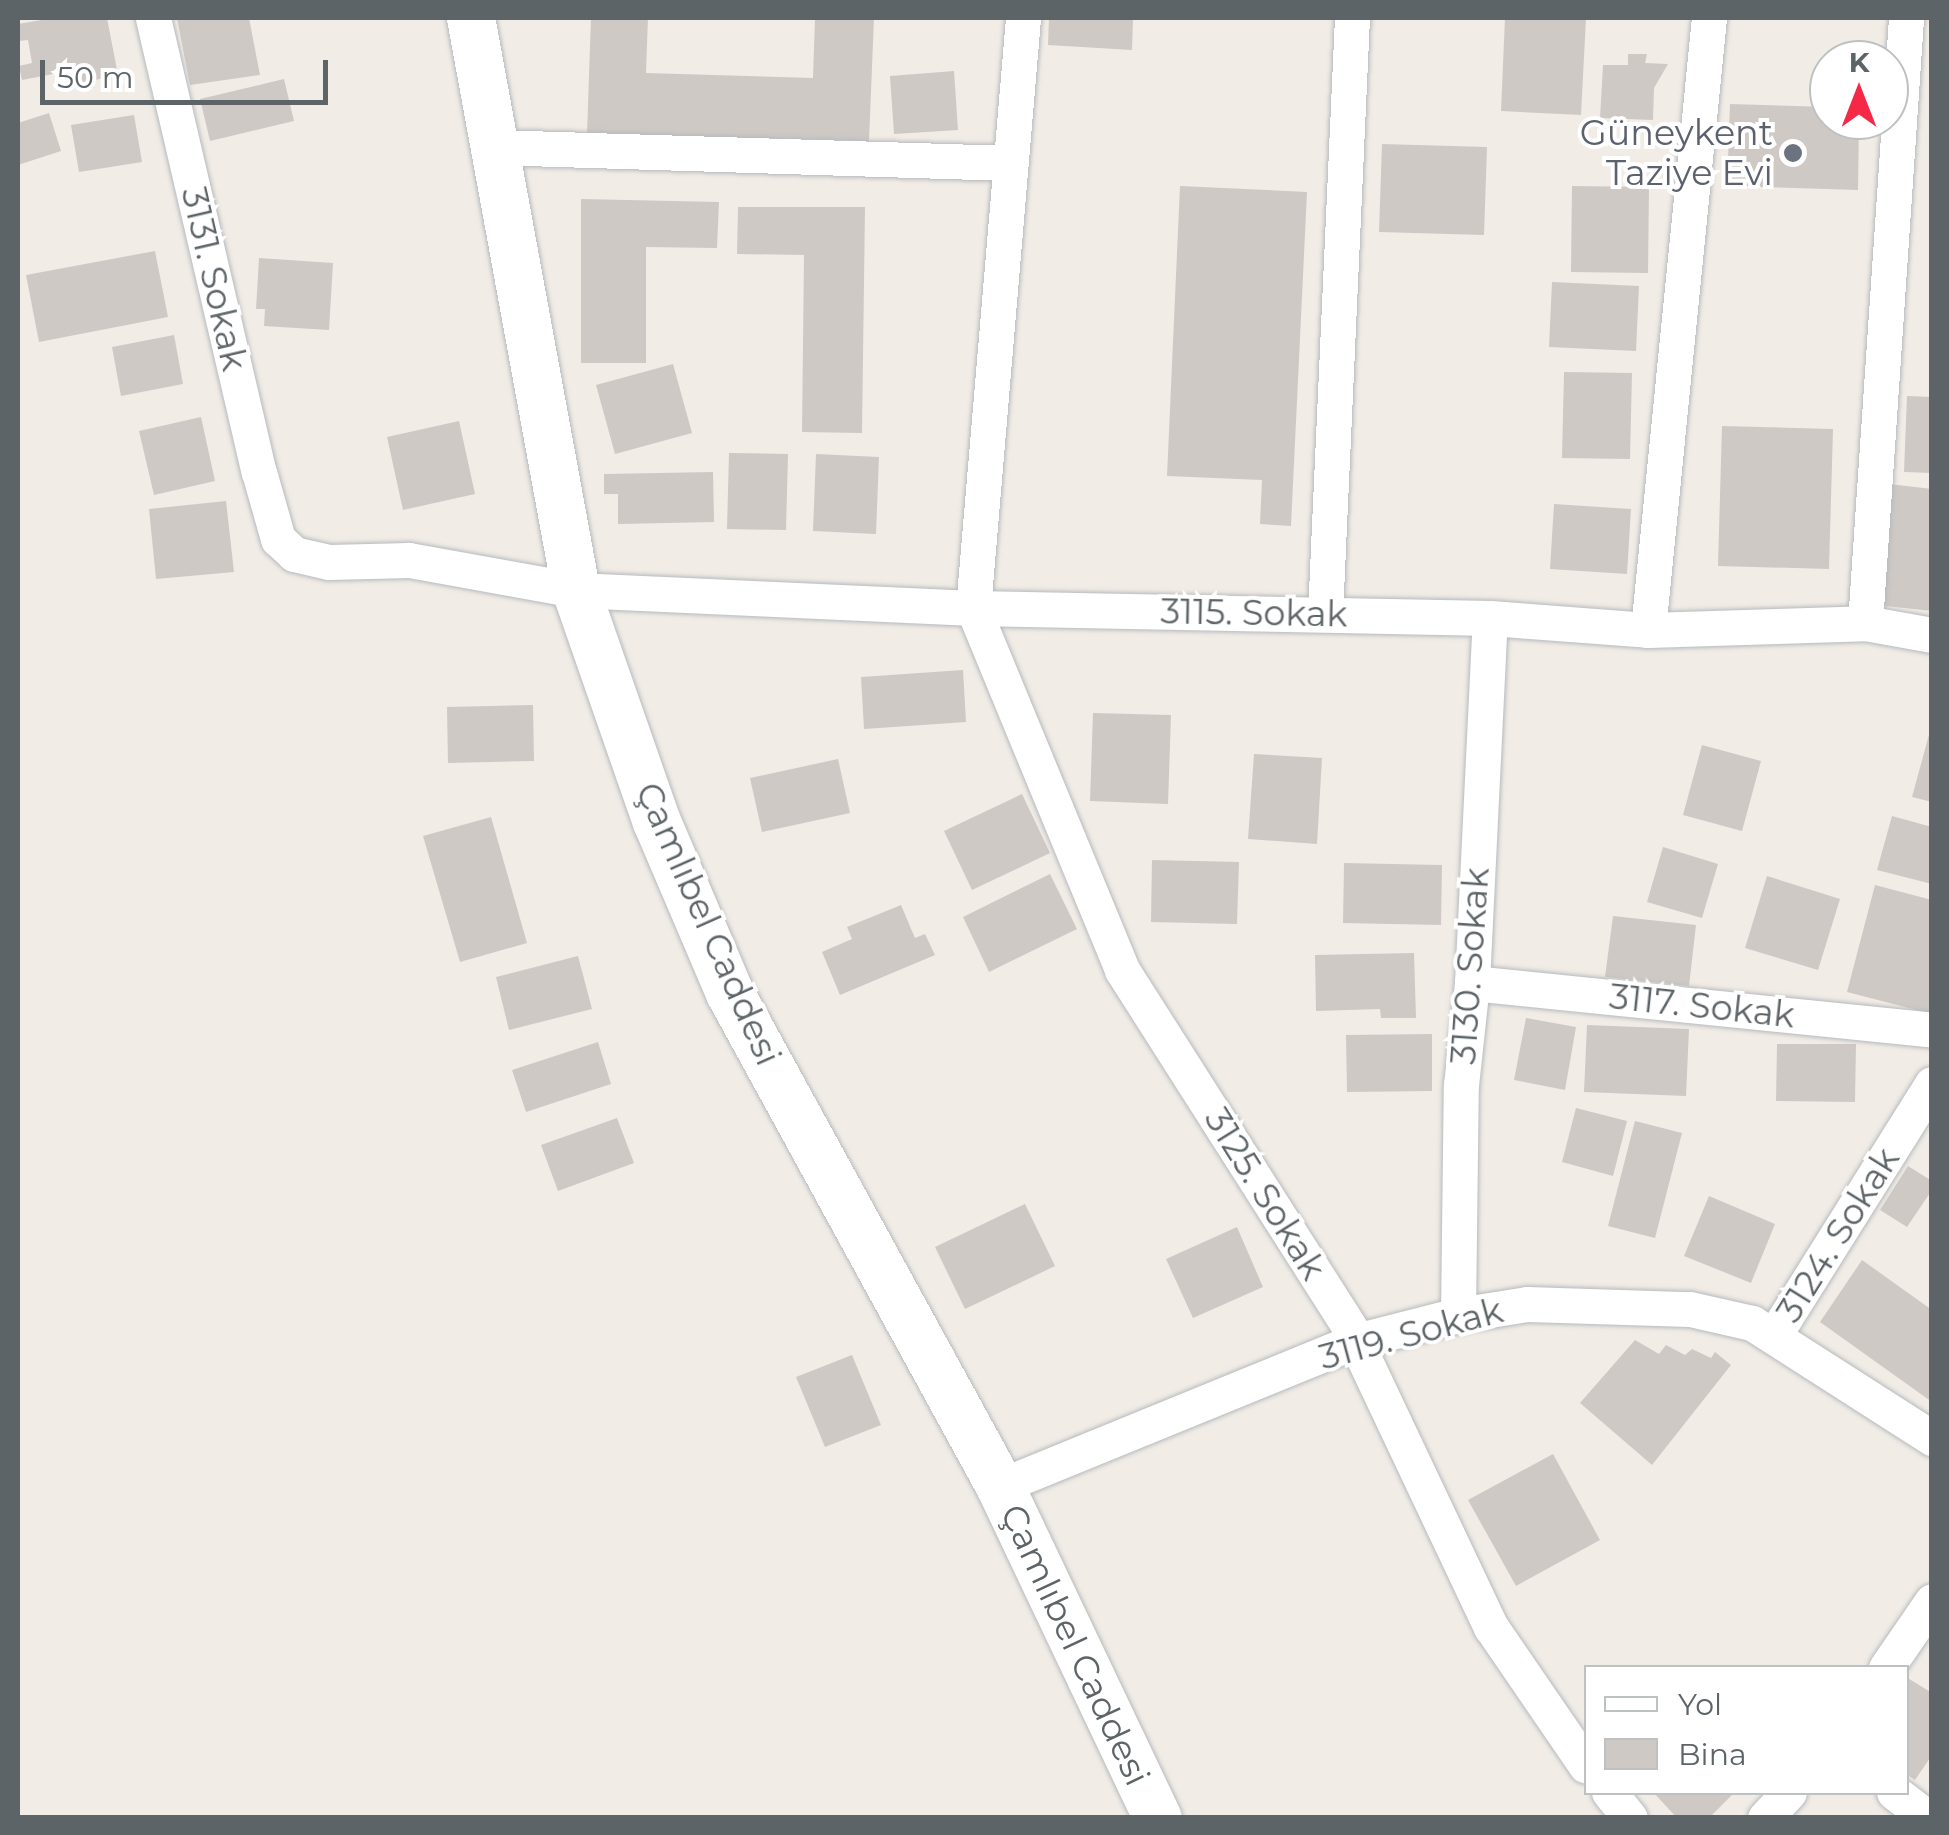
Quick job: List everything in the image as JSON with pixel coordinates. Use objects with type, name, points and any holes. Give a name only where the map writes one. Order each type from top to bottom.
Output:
[{"type":"street","name":"3131. Sokak","points":[[153,18],[278,539]]},
{"type":"street","name":"Çamlıbel Caddesi","points":[[470,18],[576,590],[657,822],[730,993],[1000,1486],[1158,1818]]},
{"type":"street","points":[[973,608],[1023,18]]},
{"type":"street","points":[[1325,614],[1352,18]]},
{"type":"street","points":[[1648,630],[1709,18]]},
{"type":"street","points":[[1865,623],[1906,18]]},
{"type":"street","points":[[494,147],[1010,163]]},
{"type":"street","name":"3115. Sokak","points":[[278,539],[294,554],[329,562],[409,560],[576,590],[973,608],[1490,618],[1648,630],[1865,623],[1932,635]]},
{"type":"street","name":"3125. Sokak","points":[[973,608],[1122,970],[1356,1341],[1490,1627],[1584,1763]]},
{"type":"street","name":"3130. Sokak","points":[[1458,1315],[1461,1085],[1472,982],[1490,618]]},
{"type":"street","name":"3117. Sokak","points":[[1472,982],[1932,1030]]},
{"type":"street","name":"3124. Sokak","points":[[1775,1334],[1932,1084]]},
{"type":"street","name":"3119. Sokak","points":[[1000,1486],[1356,1341],[1458,1315],[1527,1304],[1690,1309],[1752,1323],[1775,1334],[1932,1438]]},
{"type":"street","points":[[1888,1665],[1932,1601]]},
{"type":"street","points":[[1611,1795],[1630,1818]]},
{"type":"street","points":[[1765,1818],[1787,1795]]},
{"type":"street","points":[[1898,1795],[1928,1818]]},
{"type":"building","points":[[53,18],[107,18],[118,75],[81,83],[79,69],[22,80],[19,66],[32,63],[28,40],[18,41],[18,24]]},
{"type":"building","points":[[177,18],[249,18],[260,75],[190,85]]},
{"type":"building","points":[[591,18],[648,18],[646,73],[813,78],[815,18],[874,18],[869,141],[587,134]]},
{"type":"building","points":[[1049,18],[1133,18],[1132,50],[1048,45]]},
{"type":"building","points":[[1505,18],[1586,18],[1581,115],[1501,111]]},
{"type":"building","points":[[1628,54],[1647,54],[1645,63],[1668,64],[1654,88],[1653,120],[1600,118],[1603,65],[1628,65]]},
{"type":"building","points":[[954,71],[958,130],[894,134],[890,76]]},
{"type":"building","points":[[284,79],[294,121],[210,141],[200,99]]},
{"type":"building","name":"Güneykent Taziye Evi","points":[[1730,104],[1809,106],[1809,140],[1859,140],[1858,190],[1727,186]]},
{"type":"building","points":[[49,113],[61,151],[18,165],[18,123]]},
{"type":"building","points":[[134,115],[142,162],[79,172],[71,125]]},
{"type":"building","points":[[1382,144],[1487,147],[1484,235],[1379,232]]},
{"type":"building","points":[[1180,186],[1307,192],[1291,526],[1260,524],[1262,480],[1167,476]]},
{"type":"building","points":[[1572,186],[1649,187],[1648,273],[1571,272]]},
{"type":"building","points":[[581,199],[719,202],[717,248],[646,247],[646,363],[581,363]]},
{"type":"building","points":[[738,207],[865,207],[862,433],[802,432],[804,255],[737,254]]},
{"type":"building","points":[[155,251],[168,317],[39,342],[26,275]]},
{"type":"building","points":[[259,258],[333,263],[329,330],[264,326],[265,309],[256,309]]},
{"type":"building","points":[[1552,282],[1639,286],[1636,351],[1549,347]]},
{"type":"building","points":[[174,335],[183,384],[121,396],[112,347]]},
{"type":"building","points":[[673,364],[692,433],[615,454],[596,385]]},
{"type":"building","points":[[1564,372],[1632,373],[1630,459],[1562,458]]},
{"type":"building","points":[[1907,396],[1932,397],[1932,473],[1904,472]]},
{"type":"building","points":[[201,417],[215,481],[154,495],[139,431]]},
{"type":"building","points":[[459,421],[475,494],[403,510],[387,437]]},
{"type":"building","points":[[1722,426],[1833,429],[1829,569],[1718,566]]},
{"type":"building","points":[[729,453],[788,454],[786,530],[727,529]]},
{"type":"building","points":[[816,454],[879,457],[876,534],[813,531]]},
{"type":"building","points":[[713,472],[714,522],[618,524],[618,494],[604,494],[604,474]]},
{"type":"building","points":[[1889,484],[1932,489],[1932,611],[1877,605]]},
{"type":"building","points":[[226,501],[234,572],[156,579],[149,509]]},
{"type":"building","points":[[1554,504],[1631,509],[1627,574],[1550,569]]},
{"type":"building","points":[[963,670],[966,722],[864,729],[861,677]]},
{"type":"building","points":[[533,705],[534,761],[448,763],[447,707]]},
{"type":"building","points":[[1093,713],[1171,715],[1168,804],[1090,801]]},
{"type":"building","points":[[1932,731],[1932,802],[1912,797]]},
{"type":"building","points":[[1702,745],[1761,761],[1742,831],[1683,815]]},
{"type":"building","points":[[1254,754],[1322,758],[1317,844],[1248,839]]},
{"type":"building","points":[[838,759],[850,813],[762,832],[750,778]]},
{"type":"building","points":[[1022,794],[1050,853],[972,890],[944,831]]},
{"type":"building","points":[[1892,816],[1932,827],[1932,884],[1877,870]]},
{"type":"building","points":[[491,817],[527,943],[460,962],[423,836]]},
{"type":"building","points":[[1663,847],[1718,864],[1702,918],[1647,902]]},
{"type":"building","points":[[1152,860],[1239,862],[1237,924],[1151,922]]},
{"type":"building","points":[[1344,863],[1442,865],[1441,925],[1343,923]]},
{"type":"building","points":[[1050,874],[1077,929],[989,972],[963,917]]},
{"type":"building","points":[[1767,876],[1840,899],[1818,970],[1745,948]]},
{"type":"building","points":[[1875,885],[1932,900],[1932,1014],[1847,992]]},
{"type":"building","points":[[901,905],[915,938],[925,934],[935,955],[840,995],[822,952],[852,939],[847,927]]},
{"type":"building","points":[[1613,916],[1696,925],[1689,986],[1605,977]]},
{"type":"building","points":[[1414,953],[1416,1018],[1381,1018],[1380,1009],[1316,1011],[1315,955]]},
{"type":"building","points":[[578,956],[592,1009],[509,1030],[496,977]]},
{"type":"building","points":[[1526,1018],[1576,1027],[1565,1090],[1514,1080]]},
{"type":"building","points":[[1587,1025],[1689,1029],[1686,1096],[1584,1092]]},
{"type":"building","points":[[1432,1034],[1432,1091],[1347,1092],[1346,1035]]},
{"type":"building","points":[[598,1042],[611,1084],[526,1112],[512,1070]]},
{"type":"building","points":[[1777,1044],[1856,1044],[1855,1102],[1776,1101]]},
{"type":"building","points":[[1576,1108],[1627,1121],[1613,1176],[1562,1162]]},
{"type":"building","points":[[617,1118],[634,1163],[558,1191],[541,1145]]},
{"type":"building","points":[[1635,1121],[1682,1133],[1655,1238],[1608,1226]]},
{"type":"building","points":[[1908,1166],[1932,1181],[1932,1190],[1907,1227],[1880,1210]]},
{"type":"building","points":[[1709,1196],[1775,1224],[1751,1283],[1684,1256]]},
{"type":"building","points":[[1025,1204],[1055,1266],[965,1309],[935,1247]]},
{"type":"building","points":[[1237,1227],[1263,1287],[1193,1318],[1166,1259]]},
{"type":"building","points":[[1862,1260],[1932,1310],[1932,1402],[1820,1322]]},
{"type":"building","points":[[1635,1340],[1659,1354],[1666,1345],[1685,1355],[1692,1349],[1711,1358],[1715,1352],[1731,1365],[1652,1465],[1580,1403]]},
{"type":"building","points":[[852,1355],[881,1425],[825,1447],[796,1377]]},
{"type":"building","points":[[1553,1454],[1600,1540],[1516,1586],[1468,1500]]},
{"type":"building","points":[[1909,1679],[1932,1693],[1932,1755],[1915,1780],[1909,1776]]},
{"type":"building","points":[[1656,1795],[1732,1795],[1709,1818],[1677,1818]]},
{"type":"place","name":"Güneykent Taziye Evi","points":[[1793,153]]}]
